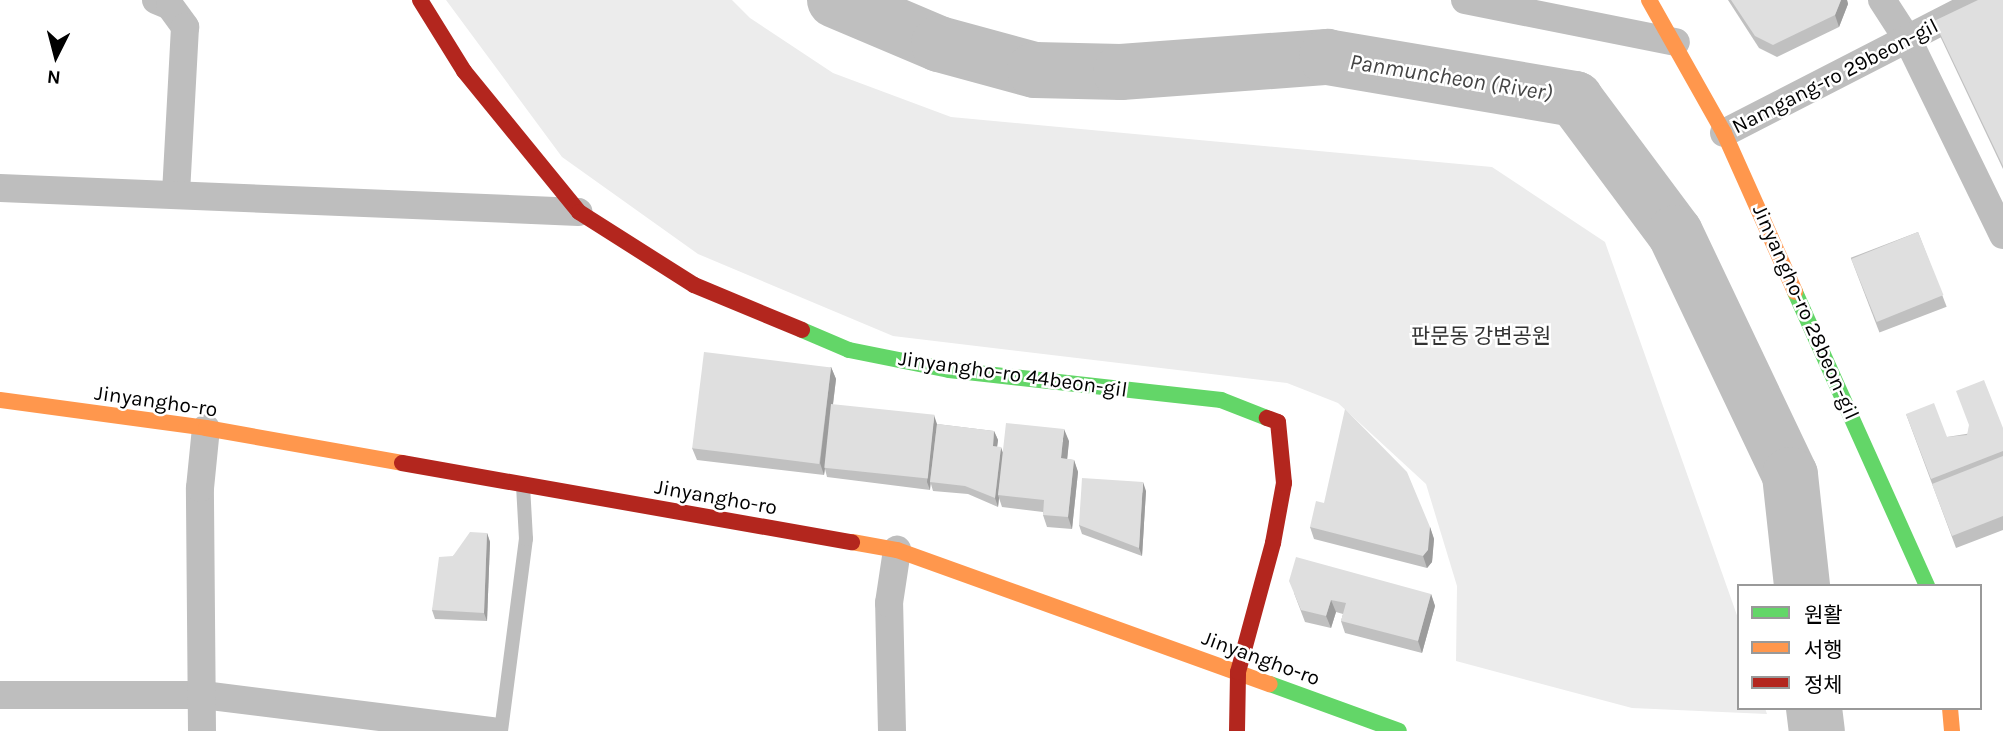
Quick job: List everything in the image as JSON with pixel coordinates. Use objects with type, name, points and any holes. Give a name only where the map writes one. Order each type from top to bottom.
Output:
[{"type":"street","points":[[156,0],[170,6],[185,27],[176,195]]},
{"type":"street","name":"Jinyangho-ro 44beon-gil","points":[[420,0],[464,71],[579,212],[694,285],[849,350],[949,370],[1221,400],[1278,422],[1284,483],[1273,542],[1238,672]]},
{"type":"street","points":[[1465,0],[1675,42]]},
{"type":"street","name":"Jinyangho-ro 28beon-gil","points":[[1649,0],[1724,133],[1926,584]]},
{"type":"street","points":[[1882,0],[1908,40],[2003,235]]},
{"type":"street","name":"Namgang-ro 29beon-gil","points":[[1724,133],[1983,0]]},
{"type":"street","points":[[0,188],[579,212]]},
{"type":"street","name":"Jinyangho-ro","points":[[0,400],[206,428],[897,550],[1399,731]]},
{"type":"street","points":[[202,731],[200,488],[206,428]]},
{"type":"street","points":[[891,731],[889,603],[897,550]]},
{"type":"street","points":[[1237,731],[1238,672]]},
{"type":"street","points":[[0,695],[203,695],[493,731]]},
{"type":"street","points":[[1950,710],[1952,731]]},
{"type":"lane","points":[[501,731],[526,539],[523,484]]},
{"type":"green space","name":"판문동 강변공원","points":[[446,0],[732,0],[750,18],[833,73],[951,117],[1492,167],[1605,242],[1737,615],[1737,710],[1766,710],[1767,714],[1632,708],[1456,661],[1457,586],[1426,484],[1338,403],[1287,383],[893,336],[698,254],[562,157]]},
{"type":"building","points":[[1731,0],[1841,0],[1835,15],[1773,45],[1755,36]]},
{"type":"building","points":[[1978,0],[2003,0],[2003,166],[1934,21]]},
{"type":"building","points":[[1918,232],[1943,295],[1877,322],[1851,259]]},
{"type":"building","points":[[704,352],[831,368],[819,464],[692,448]]},
{"type":"building","points":[[1984,380],[2003,428],[2003,451],[1931,479],[1906,414],[1934,403],[1947,437],[1967,435],[1969,425],[1956,391]]},
{"type":"building","points":[[831,404],[934,415],[928,479],[824,468]]},
{"type":"building","points":[[1345,409],[1407,472],[1430,527],[1428,550],[1423,556],[1310,527],[1316,501],[1324,503]]},
{"type":"building","points":[[1006,423],[1064,429],[1061,458],[1074,460],[1068,517],[1043,515],[1044,500],[998,495]]},
{"type":"building","points":[[937,424],[994,431],[993,446],[1001,447],[995,498],[965,486],[930,482]]},
{"type":"building","points":[[2003,456],[2003,516],[1952,536],[1932,484]]},
{"type":"building","points":[[1082,478],[1143,482],[1139,548],[1079,525]]},
{"type":"building","points":[[470,532],[487,533],[484,613],[432,610],[439,557],[453,556]]},
{"type":"building","points":[[1296,557],[1431,594],[1418,641],[1341,621],[1346,603],[1331,600],[1326,616],[1301,610],[1289,581]]},
{"type":"waterway","name":"Panmuncheon (River)","points":[[835,0],[939,44],[1035,70],[1121,72],[1327,57],[1575,99],[1675,233],[1790,475],[1802,584]]},
{"type":"waterway","name":"Panmuncheon (River)","points":[[1814,710],[1817,731]]},
{"type":"traffic: fast","points":[[1795,292],[1926,584]]},
{"type":"traffic: fast","points":[[802,330],[849,350],[949,370],[1221,400],[1267,418]]},
{"type":"traffic: fast","points":[[1270,684],[1399,731]]},
{"type":"traffic: slow","points":[[1649,0],[1724,133],[1795,292]]},
{"type":"traffic: slow","points":[[0,400],[206,428],[402,463]]},
{"type":"traffic: slow","points":[[852,542],[897,550],[1270,684]]},
{"type":"traffic: slow","points":[[1950,710],[1952,731]]},
{"type":"traffic: jam","points":[[420,0],[464,71],[579,212],[694,285],[802,330]]},
{"type":"traffic: jam","points":[[1237,731],[1238,672],[1273,543],[1284,483],[1278,422],[1267,418]]},
{"type":"traffic: jam","points":[[402,463],[852,542]]}]
